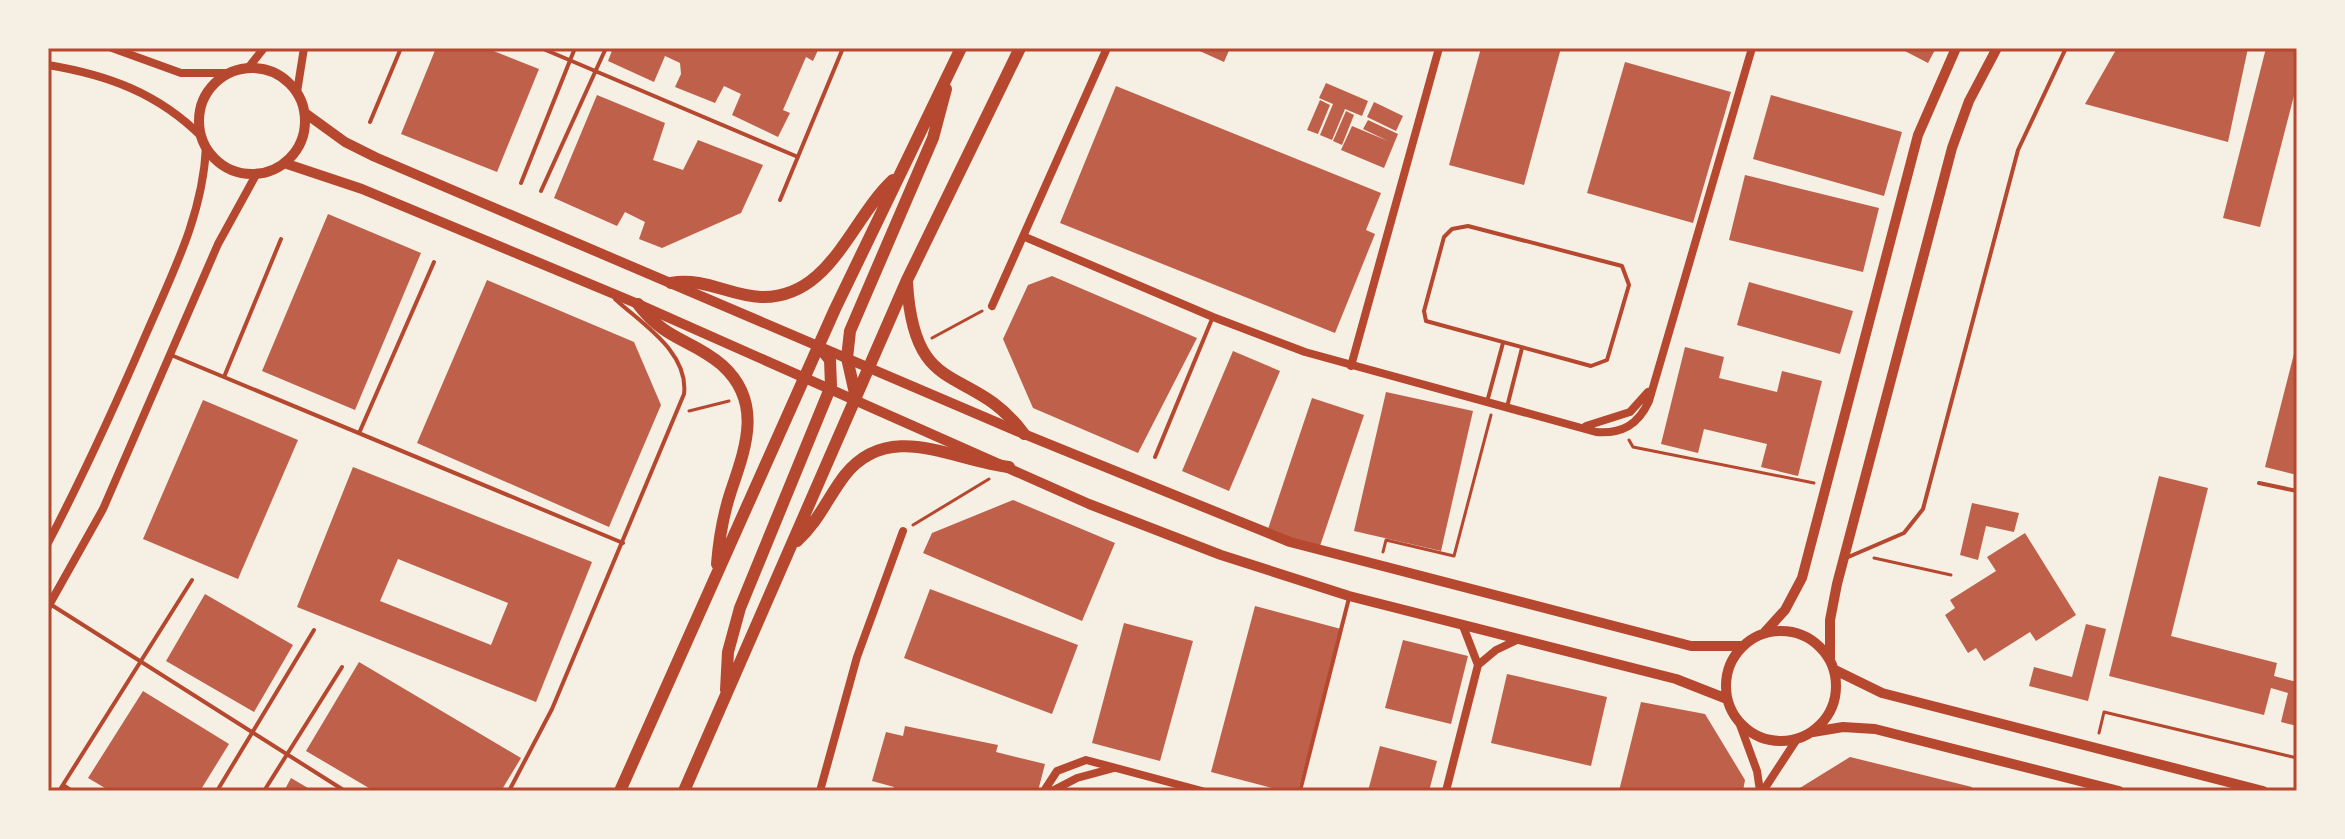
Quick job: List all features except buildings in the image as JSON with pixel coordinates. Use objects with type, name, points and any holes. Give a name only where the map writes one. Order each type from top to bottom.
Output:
[{"type":"main road","points":[[620,791],[805,376],[961,48]]},
{"type":"main road","points":[[684,791],[907,280],[1020,48]]},
{"type":"main road","points":[[856,398],[847,358],[850,331],[933,138],[949,74]]},
{"type":"main road","points":[[671,283],[698,281],[753,296],[775,296],[796,290],[827,268],[865,209],[898,175]]},
{"type":"main road","points":[[907,280],[919,345],[939,372],[994,404],[1024,434]]},
{"type":"main road","points":[[638,304],[665,333],[699,350],[725,368],[744,397],[748,441],[725,510],[716,575]]},
{"type":"main road","points":[[726,697],[728,652],[740,608],[831,386],[830,360],[819,346]]},
{"type":"main road","points":[[792,546],[821,516],[847,473],[878,451],[916,445],[1009,467]]},
{"type":"street","points":[[112,48],[181,73],[230,73],[248,68],[271,71],[297,92]]},
{"type":"street","points":[[248,68],[264,48]]},
{"type":"street","points":[[48,65],[90,73],[139,89],[173,110],[228,168],[257,173],[284,163],[301,141],[305,113],[297,92],[304,48]]},
{"type":"street","points":[[992,306],[1107,48]]},
{"type":"street","points":[[1351,366],[1439,48]]},
{"type":"street","points":[[1025,237],[1213,317],[1351,366],[1584,426],[1596,432],[1623,430],[1644,413],[1752,48]]},
{"type":"street","points":[[1761,791],[1739,722],[1727,699],[1726,680],[1731,661],[1743,646],[1764,633],[1785,610],[1802,578],[1918,135],[1956,48]]},
{"type":"street","points":[[1830,658],[1830,620],[1844,560],[1952,148],[1969,101],[1997,48]]},
{"type":"street","points":[[48,543],[85,473],[180,257],[199,203],[204,142],[200,112],[203,100],[210,89],[230,73]]},
{"type":"street","points":[[305,113],[345,142],[375,157],[1024,434],[1290,542],[1691,646],[1743,646]]},
{"type":"street","points":[[284,163],[362,189],[638,304],[1155,530],[1349,596],[1676,679],[1727,699]]},
{"type":"street","points":[[49,606],[103,509],[207,269],[257,173]]},
{"type":"street","points":[[1584,426],[1600,425],[1630,412],[1651,387]]},
{"type":"street","points":[[820,791],[857,657],[903,531]]},
{"type":"street","points":[[1446,791],[1478,665],[1463,626]]},
{"type":"street","points":[[1764,633],[1794,631],[1821,646],[1830,658],[1835,670],[1836,698],[1831,712],[1812,732]]},
{"type":"street","points":[[1478,665],[1496,650],[1517,640]]},
{"type":"street","points":[[1835,670],[1882,693],[2263,791]]},
{"type":"street","points":[[1739,722],[1756,735],[1776,741],[1843,727],[1875,729],[2093,787],[2119,791]]},
{"type":"street","points":[[1761,791],[1797,739]]},
{"type":"street","points":[[1044,791],[1057,771],[1071,764],[1101,761],[1202,791]]},
{"type":"street","points":[[1052,791],[1077,778],[1114,767]]},
{"type":"lane","points":[[370,122],[401,48]]},
{"type":"lane","points":[[541,48],[798,157]]},
{"type":"lane","points":[[521,183],[575,48]]},
{"type":"lane","points":[[541,191],[606,48]]},
{"type":"lane","points":[[780,200],[843,48]]},
{"type":"lane","points":[[1844,560],[1904,533],[1923,509],[2015,159],[2033,112],[2066,48]]},
{"type":"lane","points":[[1468,226],[1618,264],[1626,270],[1629,285],[1610,356],[1604,363],[1591,366],[1522,348],[1432,325],[1425,318],[1442,243],[1452,229],[1468,226]]},
{"type":"lane","points":[[224,377],[281,239]]},
{"type":"lane","points":[[360,431],[434,262]]},
{"type":"lane","points":[[509,791],[552,709],[678,413],[685,382],[679,362],[668,347],[604,290]]},
{"type":"lane","points":[[1155,457],[1213,317]]},
{"type":"lane","points":[[1490,403],[1503,343]]},
{"type":"lane","points":[[1507,407],[1522,348]]},
{"type":"lane","points":[[171,355],[360,431],[623,543]]},
{"type":"lane","points":[[2259,483],[2297,491]]},
{"type":"lane","points":[[59,791],[192,580]]},
{"type":"lane","points":[[1300,791],[1349,596]]},
{"type":"lane","points":[[49,606],[345,791]]},
{"type":"lane","points":[[217,791],[314,630]]},
{"type":"lane","points":[[264,791],[342,667]]},
{"type":"lane","points":[[63,785],[72,791]]},
{"type":"path","points":[[919,345],[992,306]]},
{"type":"path","points":[[678,413],[744,397]]},
{"type":"path","points":[[1379,567],[1386,540],[1454,556],[1490,403]]},
{"type":"path","points":[[1623,430],[1633,447],[1826,485]]},
{"type":"path","points":[[903,531],[1009,467]]},
{"type":"path","points":[[1854,554],[1951,575]]},
{"type":"path","points":[[2096,747],[2104,712],[2297,758]]}]
